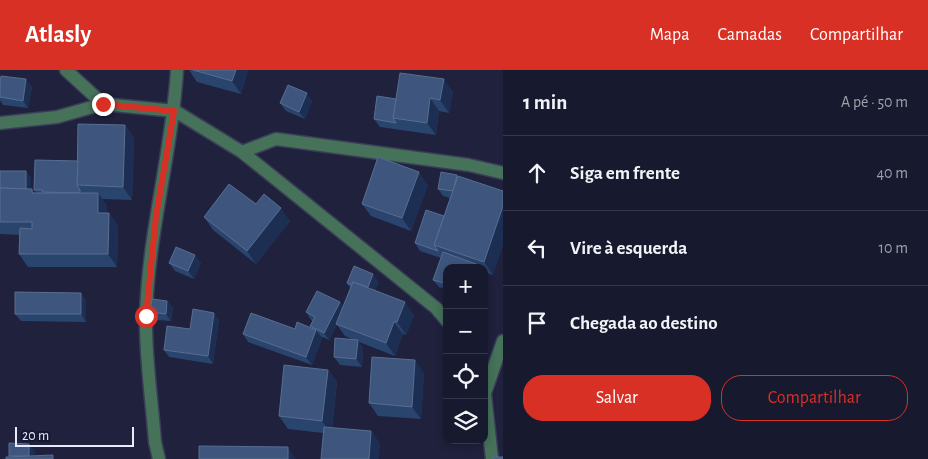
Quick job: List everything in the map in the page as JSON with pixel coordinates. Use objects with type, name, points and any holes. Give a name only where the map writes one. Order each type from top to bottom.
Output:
[{"type":"street","points":[[66,70],[103,104]]},
{"type":"street","points":[[159,459],[155,442],[146,316],[156,216],[174,111],[177,70]]},
{"type":"street","points":[[0,123],[57,117],[103,104],[174,111],[242,152],[436,308],[443,316]]},
{"type":"street","points":[[242,152],[276,139],[459,163],[503,173]]},
{"type":"street","points":[[488,380],[503,341]]},
{"type":"street","points":[[486,399],[492,459]]},
{"type":"building","points":[[193,70],[236,70],[232,81]]},
{"type":"building","points":[[400,73],[444,79],[440,100],[430,98],[427,123],[393,118]]},
{"type":"building","points":[[1,76],[26,79],[23,101],[0,97]]},
{"type":"building","points":[[288,85],[307,93],[299,112],[280,103]]},
{"type":"building","points":[[377,96],[396,99],[393,118],[396,123],[374,119]]},
{"type":"building","points":[[78,124],[125,125],[123,187],[77,185]]},
{"type":"building","points":[[378,157],[419,172],[402,218],[362,204]]},
{"type":"building","points":[[35,160],[78,161],[77,185],[80,193],[34,190]]},
{"type":"building","points":[[0,171],[26,171],[26,189],[0,188]]},
{"type":"building","points":[[441,172],[457,175],[453,191],[438,189]]},
{"type":"building","points":[[458,176],[503,191],[503,206],[484,262],[434,245]]},
{"type":"building","points":[[229,184],[256,204],[264,194],[281,208],[247,251],[204,217]]},
{"type":"building","points":[[0,188],[32,189],[32,193],[98,193],[98,213],[109,213],[108,254],[19,254],[20,228],[32,229],[32,222],[0,222]]},
{"type":"building","points":[[426,210],[444,216],[434,245],[438,251],[415,243]]},
{"type":"building","points":[[176,247],[195,255],[188,271],[169,263]]},
{"type":"building","points":[[443,252],[476,264],[443,264],[443,283],[433,280]]},
{"type":"building","points":[[354,266],[373,274],[368,287],[353,282],[352,285],[347,283]]},
{"type":"building","points":[[353,282],[405,302],[397,322],[394,322],[386,343],[336,324]]},
{"type":"building","points":[[317,291],[340,302],[324,333],[310,326],[315,317],[306,312]]},
{"type":"building","points":[[15,292],[81,293],[81,314],[15,314]]},
{"type":"building","points":[[152,299],[167,301],[166,314],[150,312]]},
{"type":"building","points":[[193,309],[214,313],[208,356],[164,350],[167,326],[190,329]]},
{"type":"building","points":[[251,313],[295,329],[297,322],[316,330],[306,357],[243,334]]},
{"type":"building","points":[[335,338],[358,340],[356,359],[334,357]]},
{"type":"building","points":[[372,357],[415,360],[412,407],[369,403]]},
{"type":"building","points":[[284,365],[328,370],[322,421],[279,416]]},
{"type":"building","points":[[324,427],[371,431],[369,459],[321,459]]},
{"type":"building","points":[[9,443],[29,444],[29,456],[9,456]]},
{"type":"building","points":[[199,446],[288,447],[288,459],[199,459]]},
{"type":"building","points":[[53,455],[53,459],[6,459],[6,457]]},
{"type":"building","points":[[493,457],[503,457],[503,459],[493,459]]},
{"type":"route","points":[[103,104],[174,111],[156,216],[146,316]]}]
